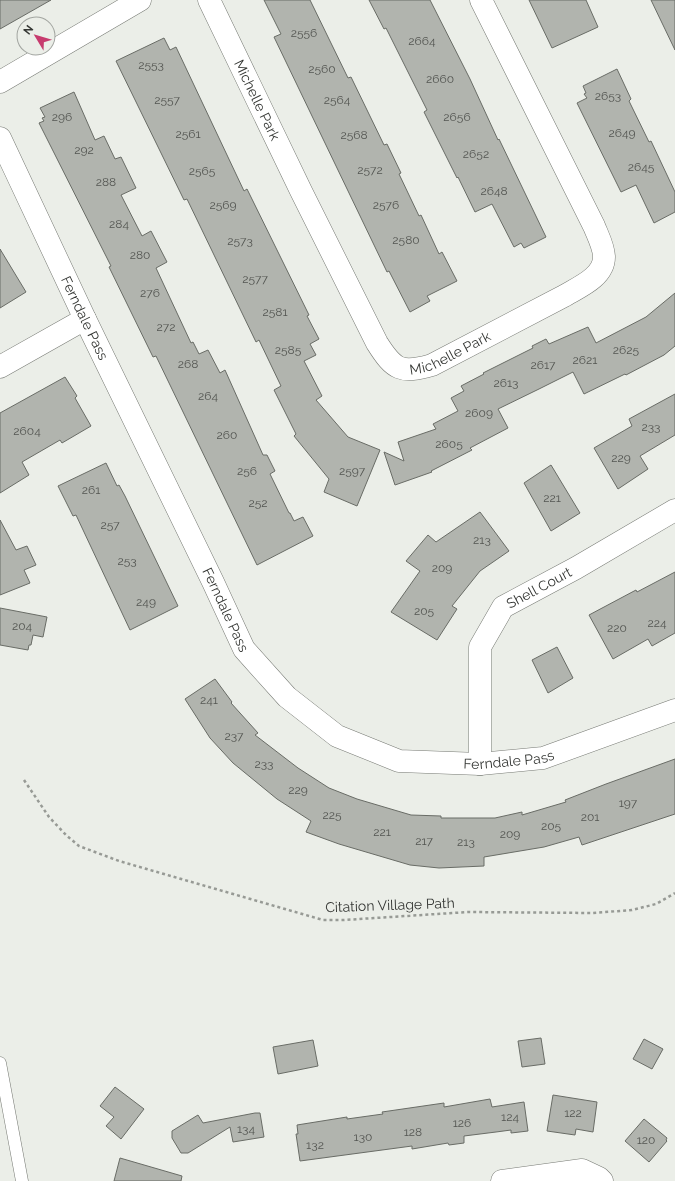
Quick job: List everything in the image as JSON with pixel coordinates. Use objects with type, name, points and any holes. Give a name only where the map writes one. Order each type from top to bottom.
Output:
[{"type":"street","points":[[0,82],[140,0]]},
{"type":"street","name":"Michelle Park","points":[[209,0],[304,198],[386,359],[395,366],[405,369],[418,369],[432,365],[585,284],[596,275],[603,264],[604,256],[602,246],[594,226],[482,0]]},
{"type":"street","name":"Ferndale Pass","points":[[0,138],[85,319],[244,649],[287,697],[337,736],[398,761],[480,764],[543,758],[675,710]]},
{"type":"street","points":[[0,367],[85,319]]},
{"type":"street","name":"Shell Court","points":[[480,764],[480,647],[503,607],[576,568],[675,510]]},
{"type":"street","points":[[502,1181],[582,1170],[602,1181]]},
{"type":"lane","points":[[0,1063],[22,1181]]},
{"type":"path","name":"Citation Village Path","points":[[24,780],[50,817],[66,835],[79,846],[119,861],[323,920],[468,912],[593,914],[632,910],[656,904],[675,894]]},
{"type":"building","points":[[0,0],[51,0],[23,16],[16,16],[16,20],[0,29]]},
{"type":"building","points":[[264,0],[310,0],[348,78],[351,77],[384,145],[387,144],[401,173],[399,174],[419,216],[421,215],[439,254],[442,252],[457,281],[427,296],[430,301],[410,312],[389,271],[387,272],[274,37],[281,34]]},
{"type":"building","points":[[369,0],[430,0],[546,237],[524,248],[521,243],[514,247],[492,204],[475,212],[424,112],[427,110],[386,28],[384,29]]},
{"type":"building","points":[[529,0],[586,0],[598,27],[552,48]]},
{"type":"building","points":[[651,0],[675,0],[675,50]]},
{"type":"building","points":[[164,38],[170,50],[176,47],[244,191],[247,189],[309,315],[307,316],[319,339],[310,344],[316,355],[304,361],[322,396],[316,400],[348,437],[380,450],[357,506],[324,492],[329,479],[294,436],[296,434],[274,390],[281,386],[259,340],[256,342],[187,199],[184,200],[116,61]]},
{"type":"building","points":[[617,69],[631,99],[629,101],[649,142],[651,141],[675,192],[675,212],[654,223],[636,185],[621,192],[577,103],[587,98],[584,94],[586,93],[583,86]]},
{"type":"building","points":[[74,92],[95,140],[104,136],[115,159],[121,157],[136,188],[121,195],[142,236],[151,231],[167,262],[156,268],[191,343],[193,342],[199,354],[208,350],[220,373],[225,370],[263,455],[267,455],[275,471],[270,474],[289,513],[294,521],[303,517],[313,536],[257,565],[156,356],[153,357],[109,267],[111,266],[39,123],[44,121],[42,118],[45,117],[40,108]]},
{"type":"building","points":[[0,249],[26,292],[0,308]]},
{"type":"building","points":[[675,293],[675,346],[664,355],[626,375],[625,374],[584,394],[573,372],[498,409],[508,428],[470,448],[472,450],[431,471],[432,472],[395,485],[384,452],[404,461],[398,442],[436,429],[433,424],[458,411],[451,398],[464,391],[461,386],[484,374],[483,373],[533,348],[532,346],[546,339],[549,344],[588,327],[596,343],[646,317]]},
{"type":"building","points":[[65,377],[77,396],[75,398],[91,426],[62,443],[60,440],[22,462],[29,475],[0,493],[0,413]]},
{"type":"building","points":[[675,394],[675,435],[640,456],[648,469],[618,489],[594,448],[632,426],[629,419]]},
{"type":"building","points":[[106,463],[117,486],[119,485],[125,496],[178,606],[130,630],[76,515],[73,516],[58,486]]},
{"type":"building","points":[[551,465],[580,513],[551,531],[524,483]]},
{"type":"building","points":[[480,512],[509,551],[480,571],[452,606],[457,609],[437,640],[391,612],[420,571],[406,561],[428,535],[436,542]]},
{"type":"building","points":[[0,520],[16,550],[27,546],[36,565],[24,570],[30,583],[0,595]]},
{"type":"building","points":[[675,572],[675,633],[652,646],[648,639],[613,659],[589,615],[636,590],[637,592]]},
{"type":"building","points":[[0,608],[47,617],[43,637],[33,635],[31,645],[29,645],[28,650],[0,645]]},
{"type":"building","points":[[557,647],[573,678],[548,693],[532,660]]},
{"type":"building","points":[[215,679],[232,702],[231,703],[258,733],[255,735],[298,768],[329,788],[357,799],[411,815],[441,816],[441,818],[495,818],[522,812],[522,815],[566,802],[565,800],[675,759],[675,814],[582,845],[579,837],[544,847],[484,857],[484,866],[439,868],[410,865],[339,844],[306,832],[311,821],[277,799],[233,763],[210,738],[185,699]]},
{"type":"building","points":[[541,1038],[545,1064],[522,1067],[518,1041]]},
{"type":"building","points":[[644,1039],[663,1049],[652,1069],[633,1059]]},
{"type":"building","points":[[313,1040],[318,1066],[278,1074],[273,1047]]},
{"type":"building","points":[[115,1087],[144,1109],[121,1139],[106,1126],[114,1117],[100,1106]]},
{"type":"building","points":[[553,1095],[597,1102],[593,1132],[576,1129],[575,1135],[547,1131]]},
{"type":"building","points":[[490,1099],[492,1107],[524,1102],[528,1131],[511,1133],[511,1130],[464,1136],[464,1143],[449,1145],[448,1143],[412,1149],[412,1146],[300,1161],[296,1134],[298,1134],[297,1125],[347,1117],[347,1119],[383,1114],[382,1112],[444,1103],[444,1107]]},
{"type":"building","points":[[260,1113],[264,1137],[233,1142],[230,1127],[188,1153],[181,1153],[172,1138],[172,1131],[198,1115],[203,1123]]},
{"type":"building","points":[[644,1119],[667,1138],[667,1141],[649,1162],[625,1141]]},
{"type":"building","points":[[120,1158],[182,1176],[181,1181],[114,1181]]}]
